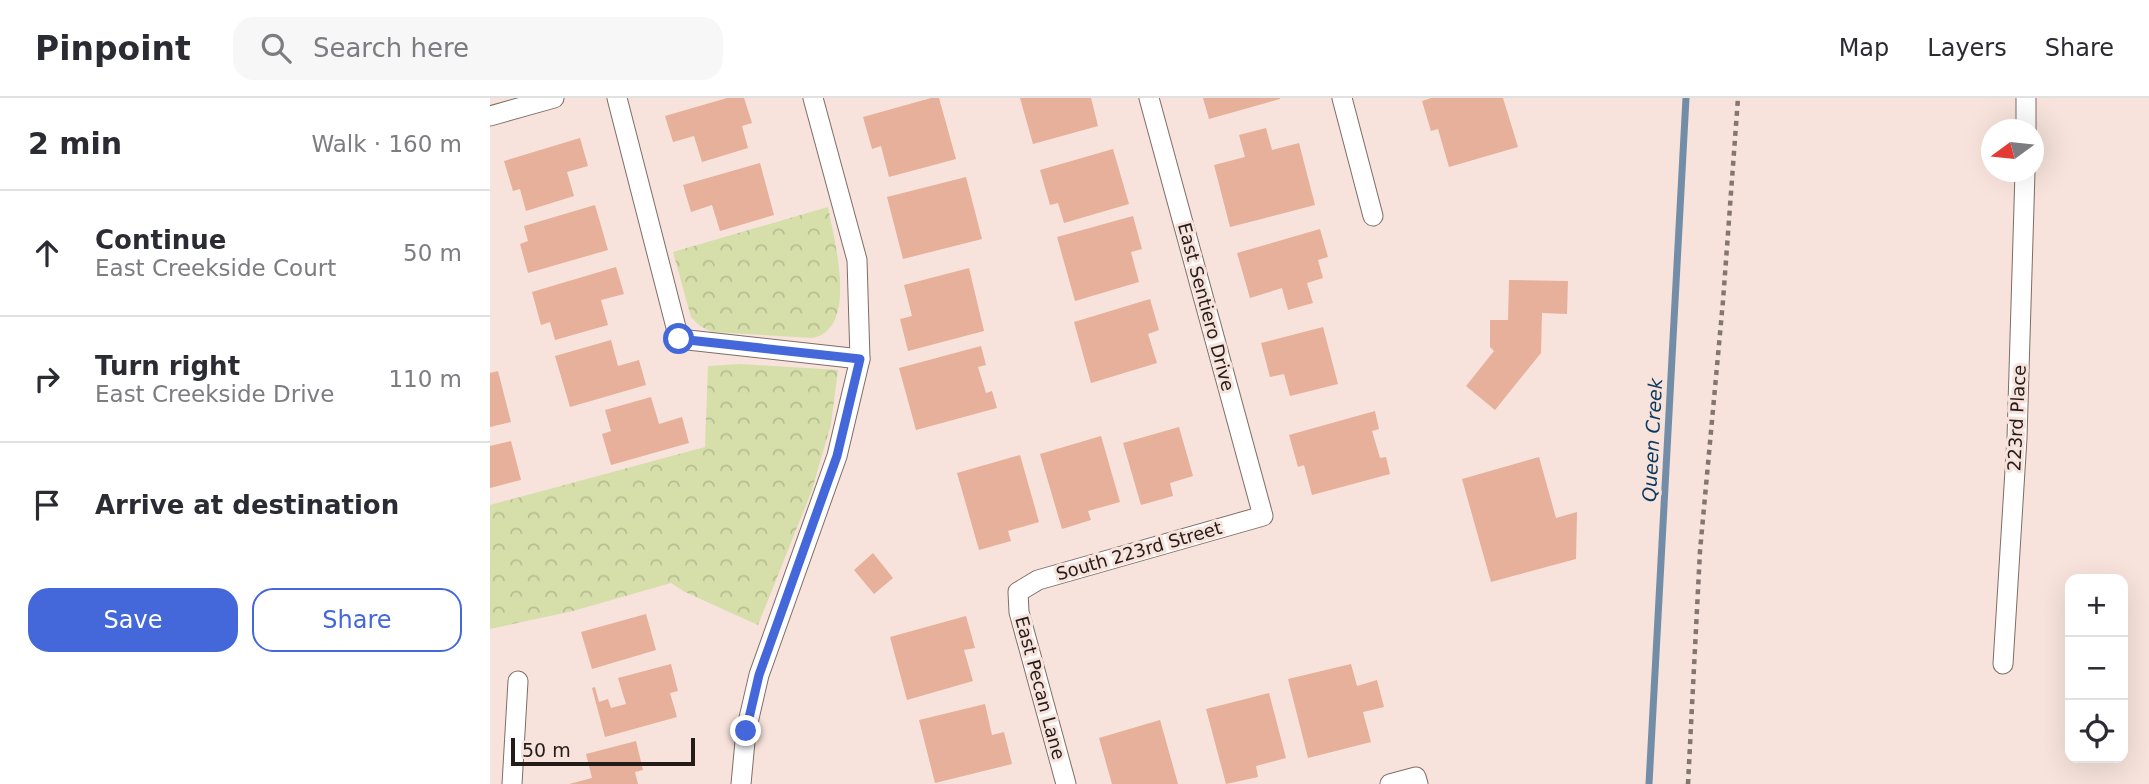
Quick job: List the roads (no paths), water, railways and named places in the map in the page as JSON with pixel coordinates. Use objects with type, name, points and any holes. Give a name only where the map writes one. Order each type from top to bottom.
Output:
[{"type":"street","points":[[490,116],[554,98]]},
{"type":"street","points":[[617,98],[679,339],[860,359]]},
{"type":"street","points":[[741,784],[746,731],[759,675],[837,456],[860,359],[857,260],[813,98]]},
{"type":"street","name":"East Sentiero Drive","points":[[1149,98],[1263,516]]},
{"type":"street","points":[[1342,98],[1373,216]]},
{"type":"street","points":[[2026,98],[2026,119]]},
{"type":"street","name":"223rd Place","points":[[2003,664],[2017,438],[2025,182]]},
{"type":"street","name":"South 223rd Street","points":[[1018,592],[1038,580],[1263,516]]},
{"type":"street","name":"East Pecan Lane","points":[[1018,592],[1019,612],[1066,784]]},
{"type":"street","points":[[513,784],[518,681]]},
{"type":"street","points":[[1390,784],[1417,781]]},
{"type":"waterway","name":"Queen Creek","points":[[1649,784],[1686,98]]}]
